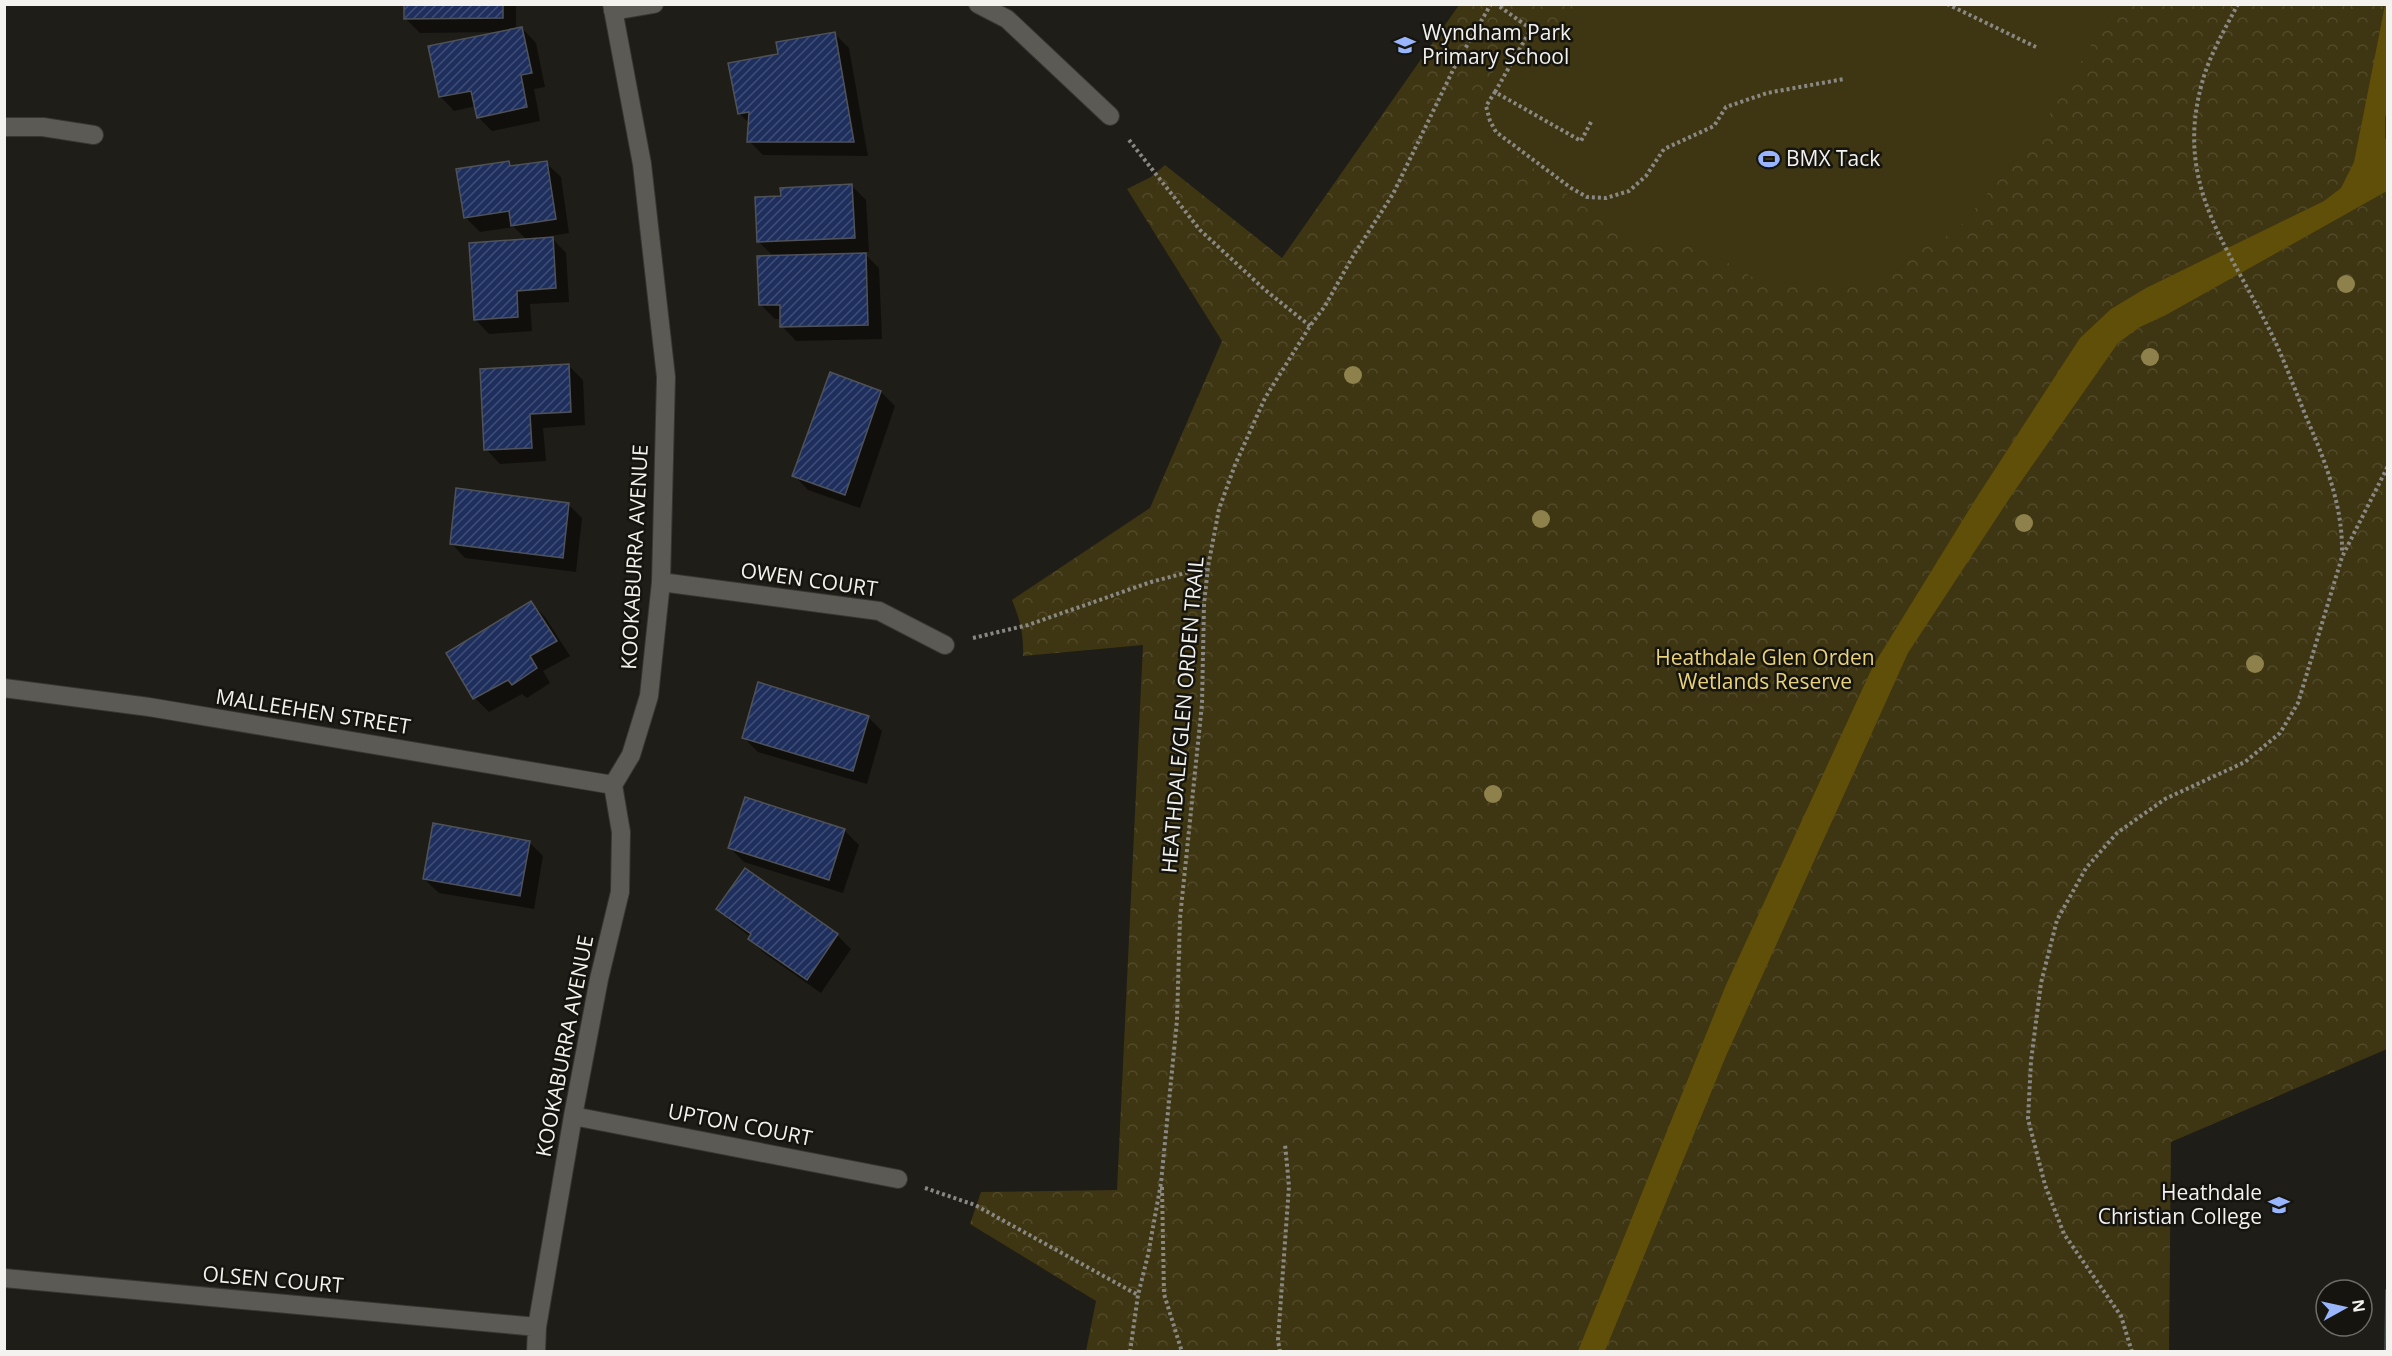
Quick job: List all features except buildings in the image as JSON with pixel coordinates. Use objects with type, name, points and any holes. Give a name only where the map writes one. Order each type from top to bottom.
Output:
[{"type":"street","points":[[612,8],[654,4]]},
{"type":"street","points":[[978,4],[1007,19],[1110,116]]},
{"type":"street","name":"KOOKABURRA AVENUE","points":[[536,1352],[537,1327],[573,1116],[599,979],[620,892],[621,832],[613,785],[631,755],[649,696],[661,582],[666,376],[642,164],[612,8]]},
{"type":"street","points":[[4,127],[43,127],[94,135]]},
{"type":"street","name":"OWEN COURT","points":[[661,582],[879,611],[945,645]]},
{"type":"street","name":"MALLEEHEN STREET","points":[[4,688],[149,707],[613,785]]},
{"type":"street","name":"UPTON COURT","points":[[573,1116],[898,1179]]},
{"type":"street","name":"OLSEN COURT","points":[[4,1278],[537,1327]]},
{"type":"path","name":"HEATHDALE/GLEN ORDEN TRAIL","points":[[1130,1352],[1138,1295],[1148,1255],[1162,1171],[1176,1020],[1180,918],[1202,705],[1204,604],[1208,567],[1219,509],[1235,465],[1265,398],[1325,306],[1353,256],[1393,194],[1454,68],[1491,4]]},
{"type":"path","points":[[1496,4],[1531,29],[1486,106],[1490,121],[1496,132],[1587,197],[1606,198],[1629,191],[1646,176],[1664,149],[1714,126],[1726,107],[1767,93],[1844,79]]},
{"type":"path","points":[[1947,4],[2036,47]]},
{"type":"path","points":[[2238,4],[2202,82],[2194,130],[2196,169],[2204,203],[2223,244],[2267,323],[2319,449],[2336,500],[2342,532],[2342,557]]},
{"type":"path","points":[[1495,92],[1581,141],[1591,122]]},
{"type":"path","points":[[1110,116],[1200,230],[1263,289],[1310,326]]},
{"type":"path","points":[[2132,1352],[2121,1316],[2064,1234],[2045,1185],[2028,1119],[2031,1060],[2041,983],[2057,920],[2086,868],[2117,833],[2165,799],[2245,762],[2280,733],[2298,703],[2342,557],[2388,466]]},
{"type":"path","points":[[945,645],[1028,625],[1152,582],[1208,567]]},
{"type":"path","points":[[1280,1352],[1278,1340],[1289,1186],[1285,1144]]},
{"type":"path","points":[[1162,1171],[1164,1294],[1182,1352]]},
{"type":"path","points":[[898,1179],[975,1205],[1138,1295]]},
{"type":"green space","name":"BMX Tack","points":[[1575,4],[2115,5],[2040,130],[1956,231],[1912,254],[1900,269],[1845,289],[1757,280],[1700,246],[1640,247],[1560,189],[1484,129],[1479,119],[1478,105],[1514,27],[1545,48]]},
{"type":"green space","name":"Heathdale Glen Orden Wetlands Reserve","points":[[1459,5],[2387,5],[2387,1049],[2171,1142],[2169,1351],[1086,1351],[1096,1301],[970,1224],[981,1192],[1117,1190],[1143,645],[1023,656],[1021,627],[1012,600],[1150,508],[1222,341],[1127,189],[1151,177],[1165,165],[1282,258]]},
{"type":"shaded area","points":[[2385,5],[2388,5],[2388,107],[2385,118],[2387,191],[2166,315],[2140,327],[2118,343],[2011,496],[1908,653],[1726,1056],[1605,1351],[1578,1351],[1726,985],[1873,666],[1975,500],[2080,338],[2111,309],[2146,288],[2324,201],[2341,188],[2354,162]]},
{"type":"place","name":"Wyndham Park Primary School","points":[[1405,45]]},
{"type":"place","name":"BMX Tack","points":[[1769,159]]},
{"type":"place","name":"Heathdale Christian College","points":[[2279,1205]]}]
